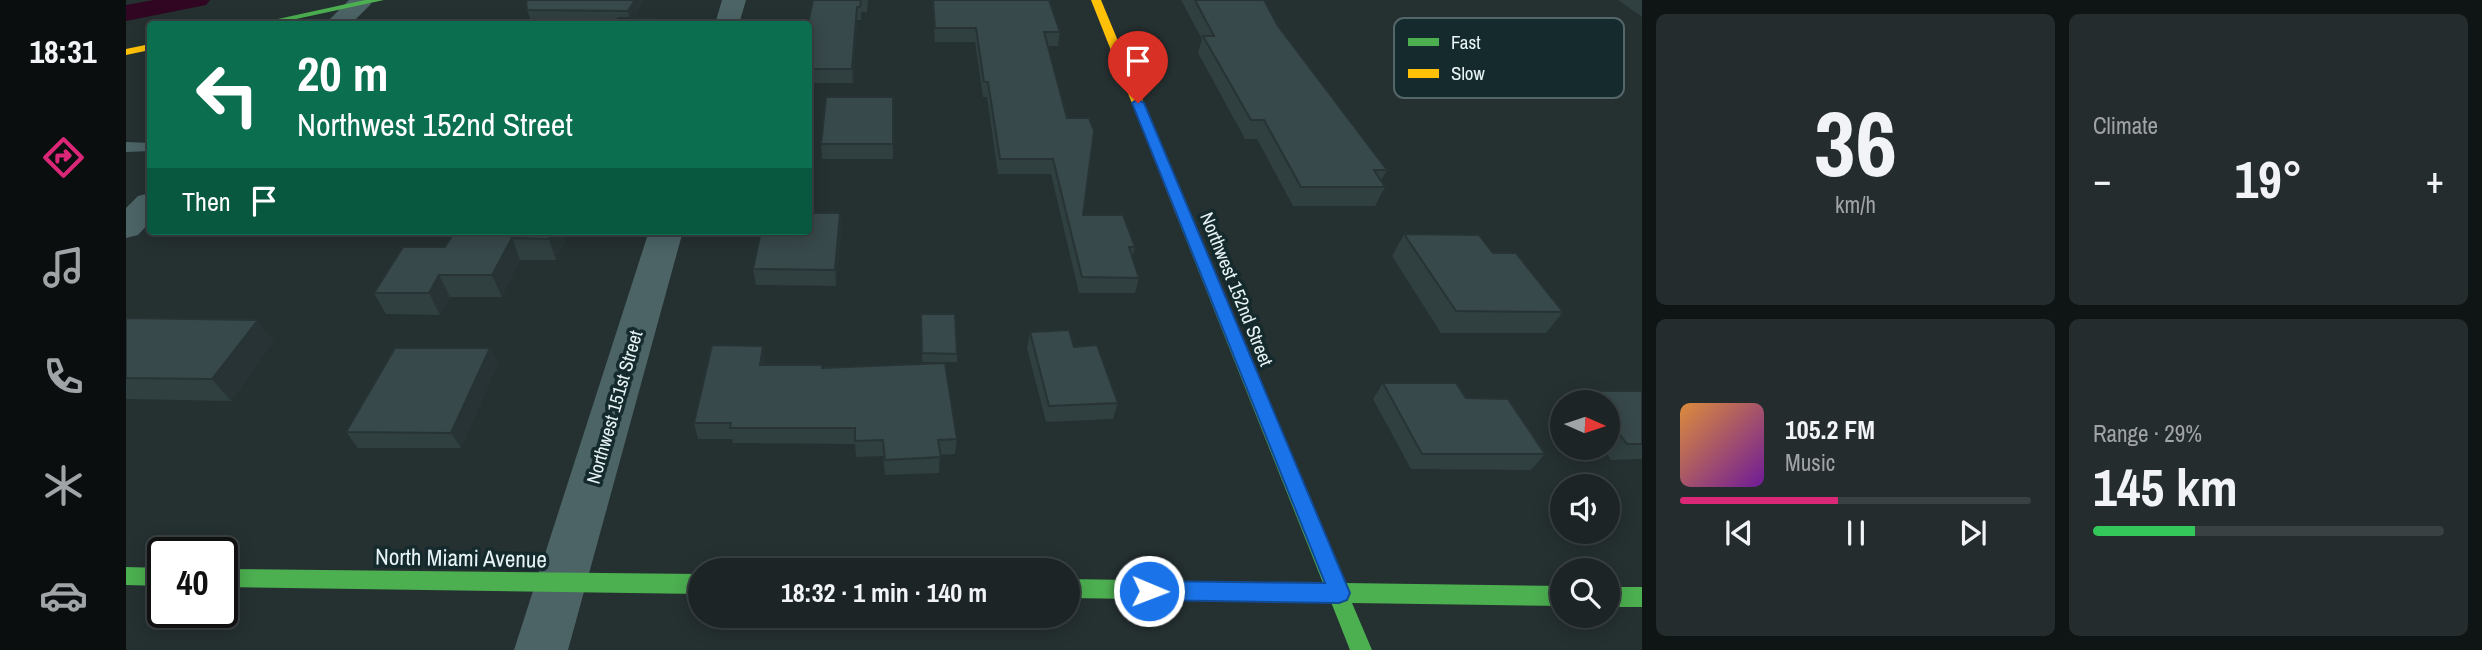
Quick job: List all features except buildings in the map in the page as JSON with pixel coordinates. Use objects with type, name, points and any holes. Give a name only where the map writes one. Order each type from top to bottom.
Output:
[{"type":"street","points":[[728,21],[734,0]]},
{"type":"street","name":"Northwest 152nd Street","points":[[1096,0],[1361,650]]},
{"type":"street","points":[[275,21],[369,2]]},
{"type":"street","points":[[341,21],[369,2]]},
{"type":"street","points":[[127,53],[147,48]]},
{"type":"street","points":[[126,227],[147,206]]},
{"type":"street","name":"Northwest 151st Street","points":[[541,650],[665,235]]},
{"type":"street","points":[[126,576],[147,577]]},
{"type":"street","name":"North Miami Avenue","points":[[238,578],[688,584]]},
{"type":"street","points":[[1080,589],[1550,596]]},
{"type":"street","points":[[1620,597],[1642,597]]},
{"type":"lane","points":[[126,147],[147,147]]},
{"type":"waterway","points":[[126,13],[197,0]]},
{"type":"traffic: fast","points":[[275,21],[379,0]]},
{"type":"traffic: fast","points":[[1184,217],[1361,650]]},
{"type":"traffic: fast","points":[[126,576],[147,577]]},
{"type":"traffic: fast","points":[[238,578],[688,584]]},
{"type":"traffic: fast","points":[[1080,589],[1550,596]]},
{"type":"traffic: fast","points":[[1620,597],[1642,597]]},
{"type":"traffic: slow","points":[[1096,0],[1184,217]]},
{"type":"traffic: slow","points":[[126,52],[147,48]]},
{"type":"route","points":[[1138,103],[1339,593],[1149,591]]}]
